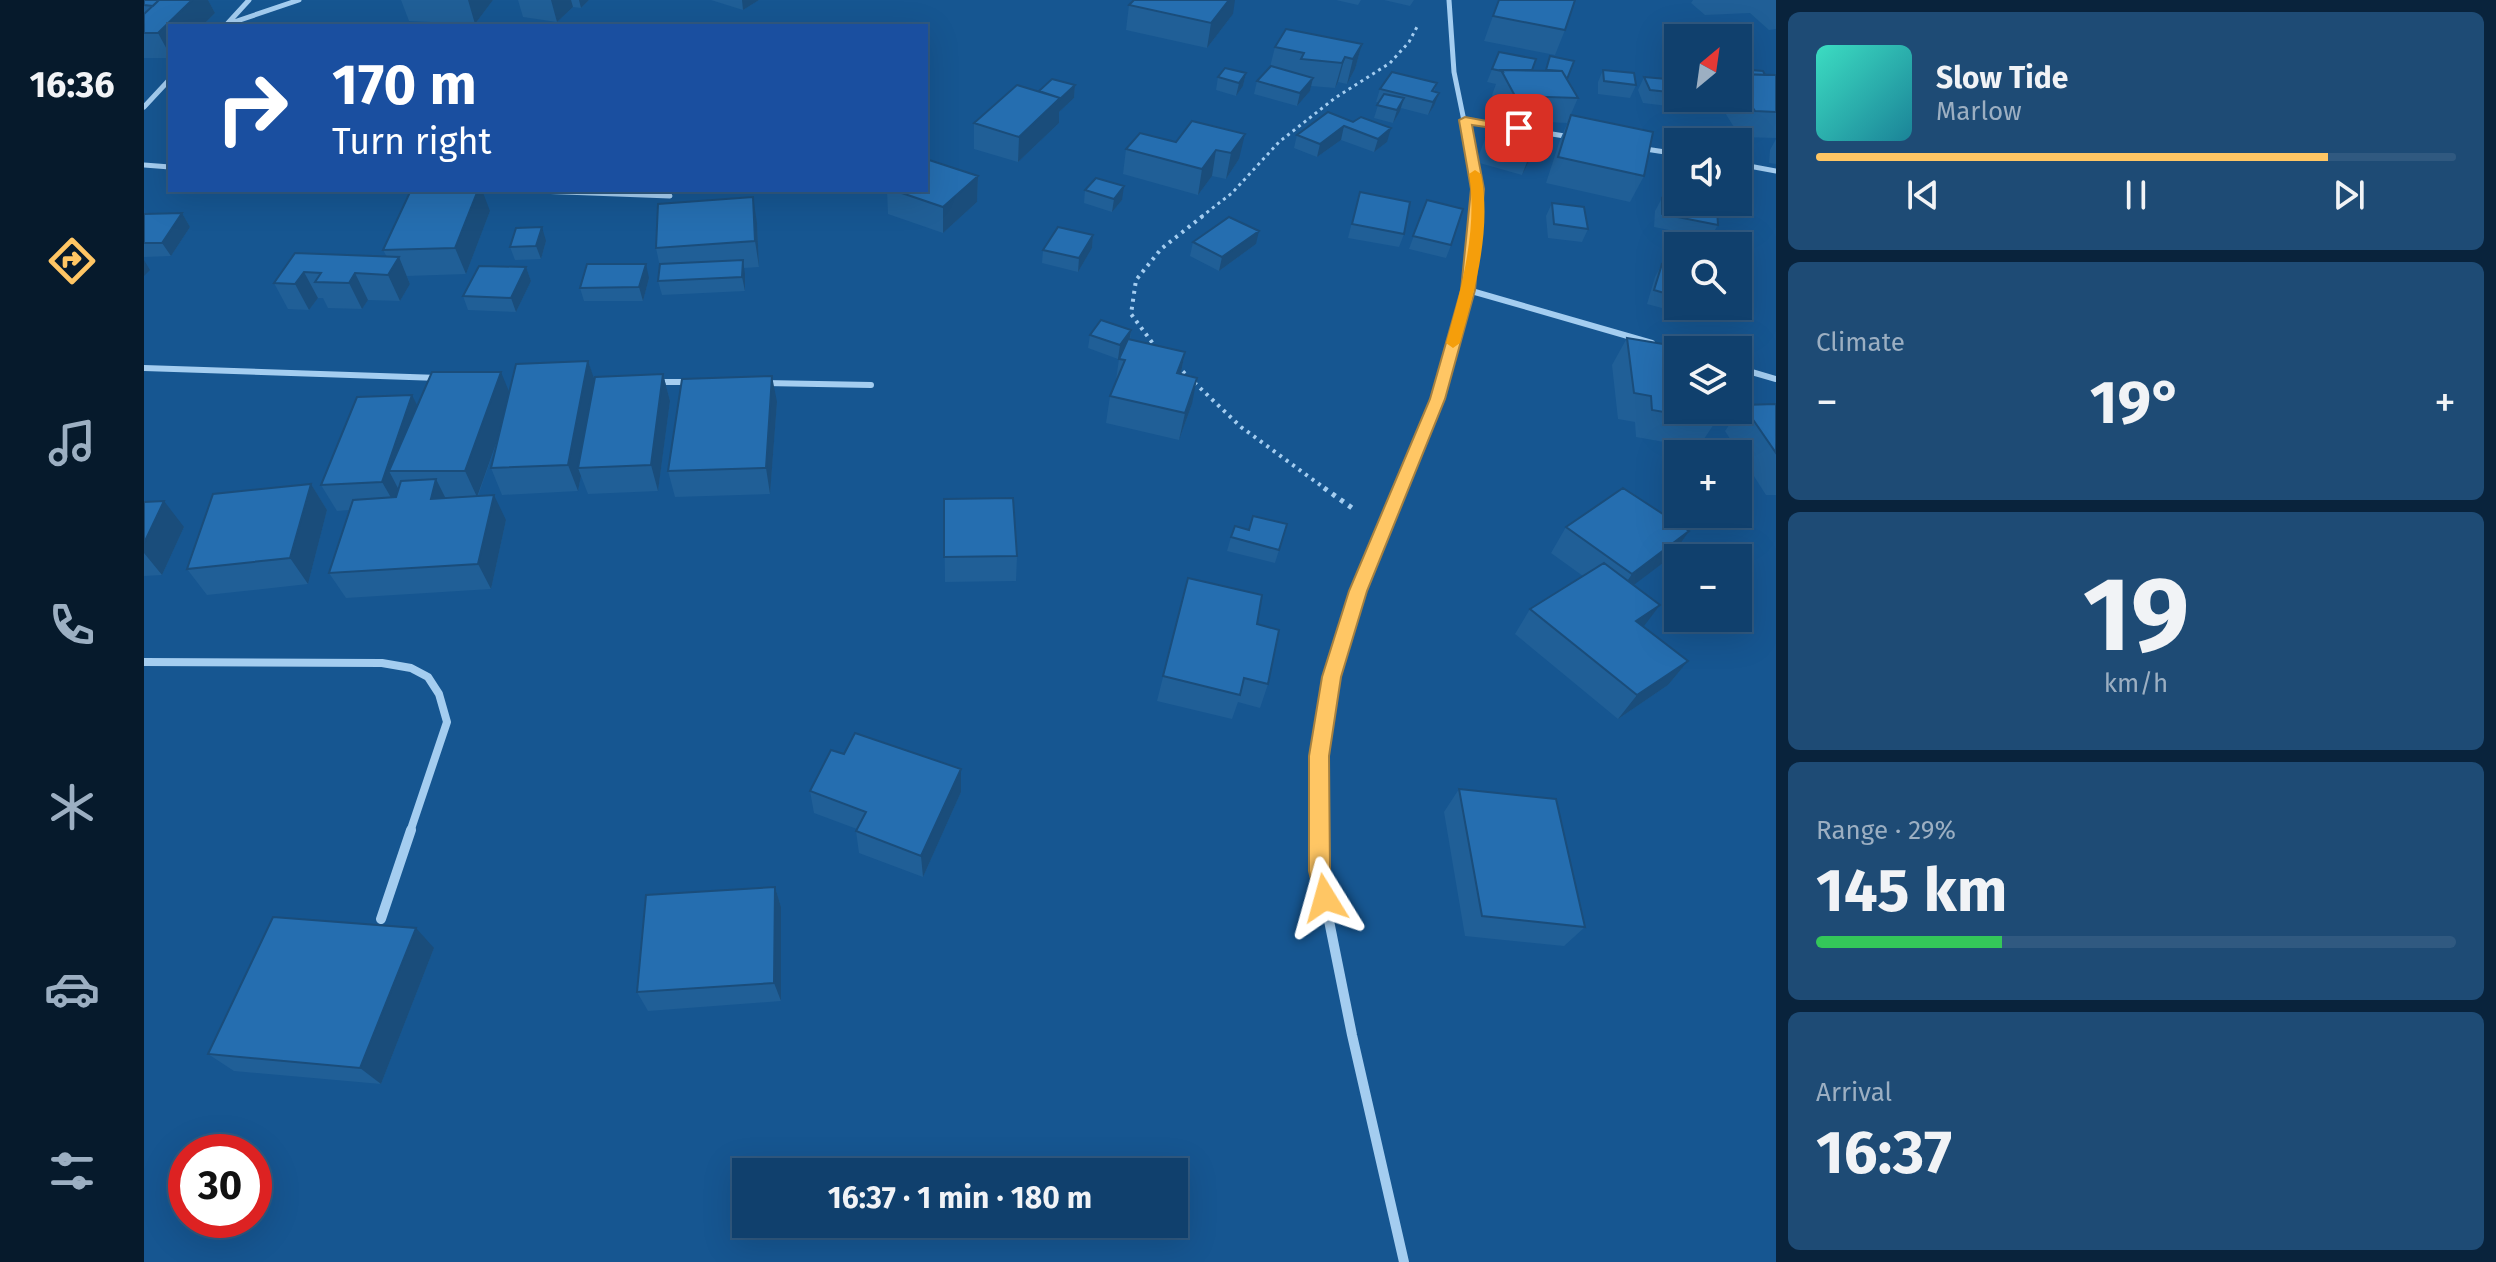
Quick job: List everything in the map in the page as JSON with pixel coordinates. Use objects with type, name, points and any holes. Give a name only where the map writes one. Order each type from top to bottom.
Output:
[{"type":"street","points":[[227,24],[249,0]]},
{"type":"street","points":[[229,24],[299,0]]},
{"type":"street","points":[[1404,1262],[1352,1035],[1319,871],[1319,756],[1331,677],[1358,591],[1437,399],[1468,290],[1478,189],[1454,72],[1449,0]]},
{"type":"street","points":[[144,107],[168,81]]},
{"type":"street","points":[[1465,120],[1510,127]]},
{"type":"street","points":[[1525,129],[1585,139]]},
{"type":"street","points":[[1631,146],[1664,152]]},
{"type":"street","points":[[144,165],[168,167]]},
{"type":"street","points":[[1752,167],[1776,171]]},
{"type":"street","points":[[564,192],[670,196]]},
{"type":"street","points":[[1468,290],[1664,347]]},
{"type":"street","points":[[144,368],[450,378]]},
{"type":"street","points":[[1752,372],[1776,379]]},
{"type":"street","points":[[653,381],[700,382]]},
{"type":"street","points":[[762,383],[871,385]]},
{"type":"street","points":[[144,662],[382,663],[420,668],[440,691],[447,722],[381,919]]},
{"type":"path","points":[[1163,354],[1131,314],[1136,280],[1152,259],[1232,193],[1279,142],[1335,98],[1390,63],[1409,42],[1422,18]]},
{"type":"path","points":[[1175,364],[1241,427],[1315,483],[1383,528]]},
{"type":"building","points":[[144,0],[159,0],[153,6],[144,5]]},
{"type":"building","points":[[159,0],[192,0],[158,33],[144,33],[144,14]]},
{"type":"building","points":[[1134,0],[1229,0],[1211,23],[1129,5]]},
{"type":"building","points":[[1499,0],[1575,0],[1565,30],[1493,16]]},
{"type":"building","points":[[1286,29],[1362,44],[1353,59],[1345,57],[1342,63],[1301,59],[1304,53],[1275,47]]},
{"type":"building","points":[[1499,52],[1536,59],[1532,70],[1492,69]]},
{"type":"building","points":[[1550,56],[1574,61],[1567,79],[1562,71],[1546,70]]},
{"type":"building","points":[[1271,66],[1313,78],[1300,93],[1257,81]]},
{"type":"building","points":[[1225,68],[1246,73],[1239,83],[1218,77]]},
{"type":"building","points":[[1501,70],[1562,71],[1578,98],[1515,96]]},
{"type":"building","points":[[1603,70],[1634,73],[1636,85],[1604,81]]},
{"type":"building","points":[[1752,70],[1763,71],[1765,75],[1752,75]]},
{"type":"building","points":[[1392,72],[1437,83],[1432,91],[1439,93],[1433,102],[1380,89]]},
{"type":"building","points":[[1752,74],[1776,75],[1776,112],[1755,111],[1752,107]]},
{"type":"building","points":[[1644,77],[1664,79],[1664,92],[1650,90]]},
{"type":"building","points":[[1052,79],[1075,85],[1060,99],[1039,91]]},
{"type":"building","points":[[1017,85],[1060,98],[1019,137],[974,123]]},
{"type":"building","points":[[1384,94],[1404,98],[1397,110],[1377,105]]},
{"type":"building","points":[[1505,105],[1550,116],[1532,149],[1486,137]]},
{"type":"building","points":[[1328,112],[1353,122],[1361,117],[1391,128],[1378,139],[1344,126],[1320,144],[1297,135]]},
{"type":"building","points":[[1571,115],[1653,132],[1644,176],[1558,157]]},
{"type":"building","points":[[1192,121],[1245,134],[1231,153],[1216,150],[1202,169],[1126,149],[1140,133],[1176,142]]},
{"type":"building","points":[[928,160],[978,176],[943,207],[899,192],[928,192]]},
{"type":"building","points":[[1096,178],[1124,186],[1114,199],[1085,190]]},
{"type":"building","points":[[410,192],[477,192],[455,248],[383,250]]},
{"type":"building","points":[[1360,192],[1410,202],[1404,234],[1352,224]]},
{"type":"building","points":[[753,197],[755,241],[656,248],[658,204]]},
{"type":"building","points":[[1427,200],[1463,209],[1451,245],[1413,236]]},
{"type":"building","points":[[1552,203],[1584,207],[1588,229],[1554,224]]},
{"type":"building","points":[[182,213],[162,243],[144,243],[144,214]]},
{"type":"building","points":[[1672,216],[1717,216],[1718,225]]},
{"type":"building","points":[[1229,217],[1259,231],[1222,257],[1193,242]]},
{"type":"building","points":[[542,227],[536,246],[510,247],[516,228]]},
{"type":"building","points":[[1058,227],[1093,235],[1079,258],[1043,250]]},
{"type":"building","points":[[295,253],[399,257],[388,275],[355,273],[349,283],[315,282],[321,273],[304,272],[295,284],[274,283]]},
{"type":"building","points":[[743,260],[742,277],[658,281],[660,264]]},
{"type":"building","points":[[587,264],[646,264],[639,287],[580,288]]},
{"type":"building","points":[[1662,264],[1664,264],[1664,293],[1654,290]]},
{"type":"building","points":[[479,266],[526,267],[511,298],[463,296]]},
{"type":"building","points":[[1101,320],[1131,330],[1120,345],[1090,335]]},
{"type":"building","points":[[1627,338],[1664,344],[1664,412],[1652,410],[1651,396],[1634,393]]},
{"type":"building","points":[[1128,339],[1185,352],[1177,373],[1197,378],[1185,413],[1110,396],[1125,360],[1119,359]]},
{"type":"building","points":[[588,361],[568,465],[491,468],[516,364]]},
{"type":"building","points":[[432,372],[501,372],[465,471],[389,471]]},
{"type":"building","points":[[663,374],[651,465],[578,468],[595,377]]},
{"type":"building","points":[[772,376],[766,468],[668,471],[682,379]]},
{"type":"building","points":[[412,395],[382,482],[321,485],[357,397]]},
{"type":"building","points":[[1776,404],[1776,453],[1752,418],[1752,405]]},
{"type":"building","points":[[436,479],[431,499],[494,495],[478,564],[329,573],[353,500],[396,497],[401,481]]},
{"type":"building","points":[[311,484],[290,558],[187,569],[213,494]]},
{"type":"building","points":[[1623,488],[1664,515],[1664,528],[1684,528],[1689,531],[1672,544],[1664,544],[1664,550],[1632,574],[1566,527]]},
{"type":"building","points":[[1013,498],[1017,556],[944,557],[944,499]]},
{"type":"building","points":[[164,501],[144,543],[144,502]]},
{"type":"building","points":[[1253,516],[1287,524],[1279,550],[1231,537],[1235,526],[1249,530]]},
{"type":"building","points":[[1604,563],[1660,605],[1636,621],[1688,661],[1637,695],[1530,609]]},
{"type":"building","points":[[1188,578],[1262,595],[1257,624],[1279,630],[1268,684],[1244,678],[1240,695],[1163,676]]},
{"type":"building","points":[[855,733],[961,769],[921,856],[856,831],[866,812],[810,791],[831,750],[844,754]]},
{"type":"building","points":[[1459,789],[1556,799],[1585,927],[1482,916]]},
{"type":"building","points":[[775,887],[774,983],[637,992],[646,895]]},
{"type":"building","points":[[273,917],[416,928],[360,1068],[208,1054]]},
{"type":"slow traffic","points":[[1453,343],[1468,290],[1476,233],[1478,189],[1475,174]]},
{"type":"route","points":[[1325,898],[1319,871],[1319,756],[1331,677],[1358,591],[1437,399],[1468,290],[1478,189],[1465,120],[1519,128]]}]
